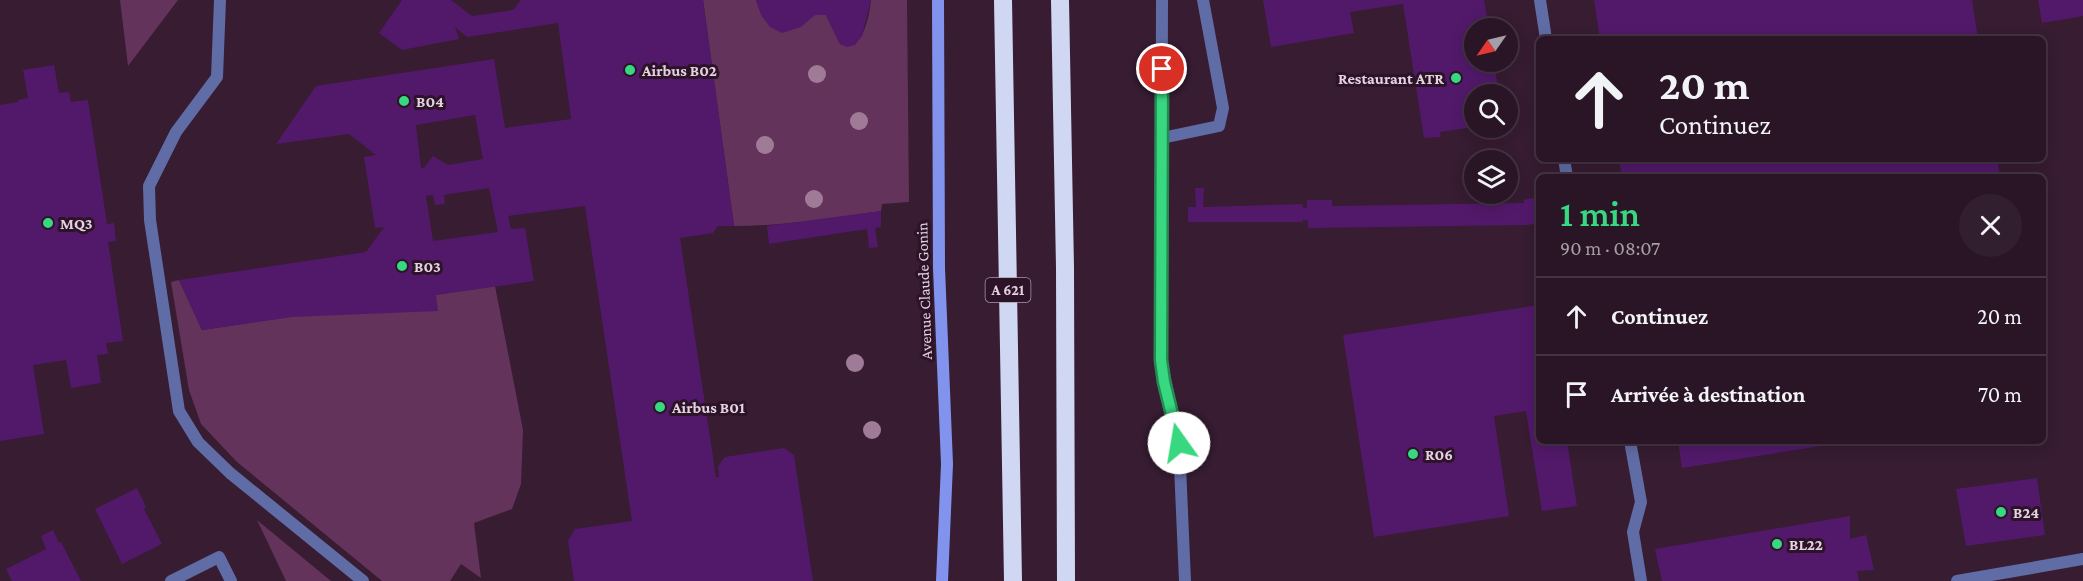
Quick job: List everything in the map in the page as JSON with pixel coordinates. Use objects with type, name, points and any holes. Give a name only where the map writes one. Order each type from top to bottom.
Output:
[{"type":"highway","name":"A 621","points":[[1003,0],[1013,581]]},
{"type":"highway","points":[[1060,0],[1065,268],[1066,581]]},
{"type":"main road","name":"Avenue Claude Gonin","points":[[938,0],[939,268],[947,464],[942,581]]},
{"type":"street","points":[[220,0],[217,77],[176,132],[149,186],[150,220],[179,411],[198,442],[230,473],[363,581]]},
{"type":"street","points":[[1162,0],[1161,360],[1179,443],[1185,581]]},
{"type":"street","points":[[1162,138],[1218,126],[1223,108],[1203,0]]},
{"type":"street","points":[[1540,0],[1546,36]]},
{"type":"street","points":[[1631,444],[1641,502],[1633,532],[1641,581]]},
{"type":"street","points":[[171,581],[219,557],[231,581]]},
{"type":"street","points":[[1958,581],[2083,560]]},
{"type":"shaded area","points":[[120,0],[178,0],[128,66]]},
{"type":"shaded area","points":[[703,0],[756,0],[765,19],[782,32],[815,15],[826,15],[840,44],[848,46],[854,44],[863,32],[871,0],[907,0],[909,202],[882,204],[881,211],[827,219],[734,226]]},
{"type":"shaded area","points":[[179,280],[202,330],[495,286],[523,430],[521,484],[512,509],[474,523],[481,578],[461,564],[450,581],[382,581],[237,462],[201,424],[189,390],[171,282]]},
{"type":"shaded area","points":[[257,520],[331,581],[286,581]]},
{"type":"building","points":[[402,0],[451,0],[472,16],[513,10],[521,0],[703,0],[734,226],[718,226],[713,233],[680,238],[716,477],[719,477],[718,466],[725,457],[784,448],[794,455],[813,581],[574,581],[568,541],[575,529],[632,521],[585,206],[508,216],[511,229],[525,228],[534,281],[436,295],[438,311],[292,317],[202,330],[179,280],[366,252],[384,227],[375,228],[364,157],[376,155],[349,134],[276,144],[316,86],[494,59],[505,128],[571,119],[558,23],[467,37],[455,27],[459,39],[402,50],[379,33]],"holes":[[[475,115],[483,159],[448,165],[433,156],[424,168],[421,168],[416,125]],[[489,188],[498,232],[433,241],[426,196],[433,195],[435,205],[445,204],[444,195]]]},
{"type":"building","points":[[756,0],[871,0],[862,36],[855,45],[847,47],[840,44],[826,15],[815,15],[801,27],[782,33],[770,27],[761,15]]},
{"type":"building","name":"Restaurant ATR","points":[[1263,0],[1484,0],[1487,18],[1464,18],[1464,72],[1496,72],[1497,84],[1464,84],[1464,128],[1440,132],[1441,137],[1424,138],[1403,4],[1350,12],[1354,33],[1271,47]]},
{"type":"building","points":[[1594,0],[1972,0],[1978,36],[1600,36]]},
{"type":"building","points":[[2038,0],[2083,0],[2083,16],[2042,23]]},
{"type":"building","name":"MQ3","points":[[54,65],[59,93],[69,92],[71,102],[88,100],[107,224],[114,223],[116,241],[108,242],[123,341],[106,343],[108,354],[97,355],[101,383],[71,388],[66,360],[33,365],[44,434],[0,441],[0,105],[28,98],[23,70]]},
{"type":"building","points":[[1620,162],[1998,162],[2000,174],[1622,174]]},
{"type":"building","points":[[1195,188],[1204,188],[1203,207],[1302,204],[1303,208],[1307,208],[1307,200],[1332,200],[1332,206],[1518,204],[1524,203],[1523,200],[1536,198],[1536,224],[1308,228],[1308,220],[1303,220],[1303,222],[1188,222],[1188,207],[1196,207]]},
{"type":"building","points":[[881,211],[881,227],[875,228],[878,247],[869,248],[867,229],[769,244],[767,226]]},
{"type":"building","name":"R06","points":[[1536,305],[1536,444],[1567,444],[1577,506],[1542,511],[1526,411],[1494,416],[1509,516],[1374,537],[1343,335]]},
{"type":"building","points":[[1678,444],[1833,444],[1682,468]]},
{"type":"building","name":"B24","points":[[2037,478],[2045,535],[1966,546],[1956,489]]},
{"type":"building","points":[[137,488],[146,507],[144,509],[162,544],[122,564],[95,509]]},
{"type":"building","name":"BL22","points":[[1850,516],[1850,539],[1866,535],[1874,570],[1857,571],[1859,581],[1662,581],[1655,549]]},
{"type":"building","points":[[53,530],[81,581],[12,581],[6,569],[46,549],[41,536]]},
{"type":"place","name":"Airbus B02","points":[[630,70]]},
{"type":"place","name":"Restaurant ATR","points":[[1456,78]]},
{"type":"place","name":"B04","points":[[404,101]]},
{"type":"place","name":"MQ3","points":[[48,223]]},
{"type":"place","name":"B03","points":[[402,266]]},
{"type":"place","name":"Airbus B01","points":[[660,407]]},
{"type":"place","name":"R06","points":[[1413,454]]},
{"type":"place","name":"B24","points":[[2001,512]]},
{"type":"place","name":"BL22","points":[[1777,544]]},
{"type":"route","points":[[1162,69],[1161,360],[1179,443]]}]
